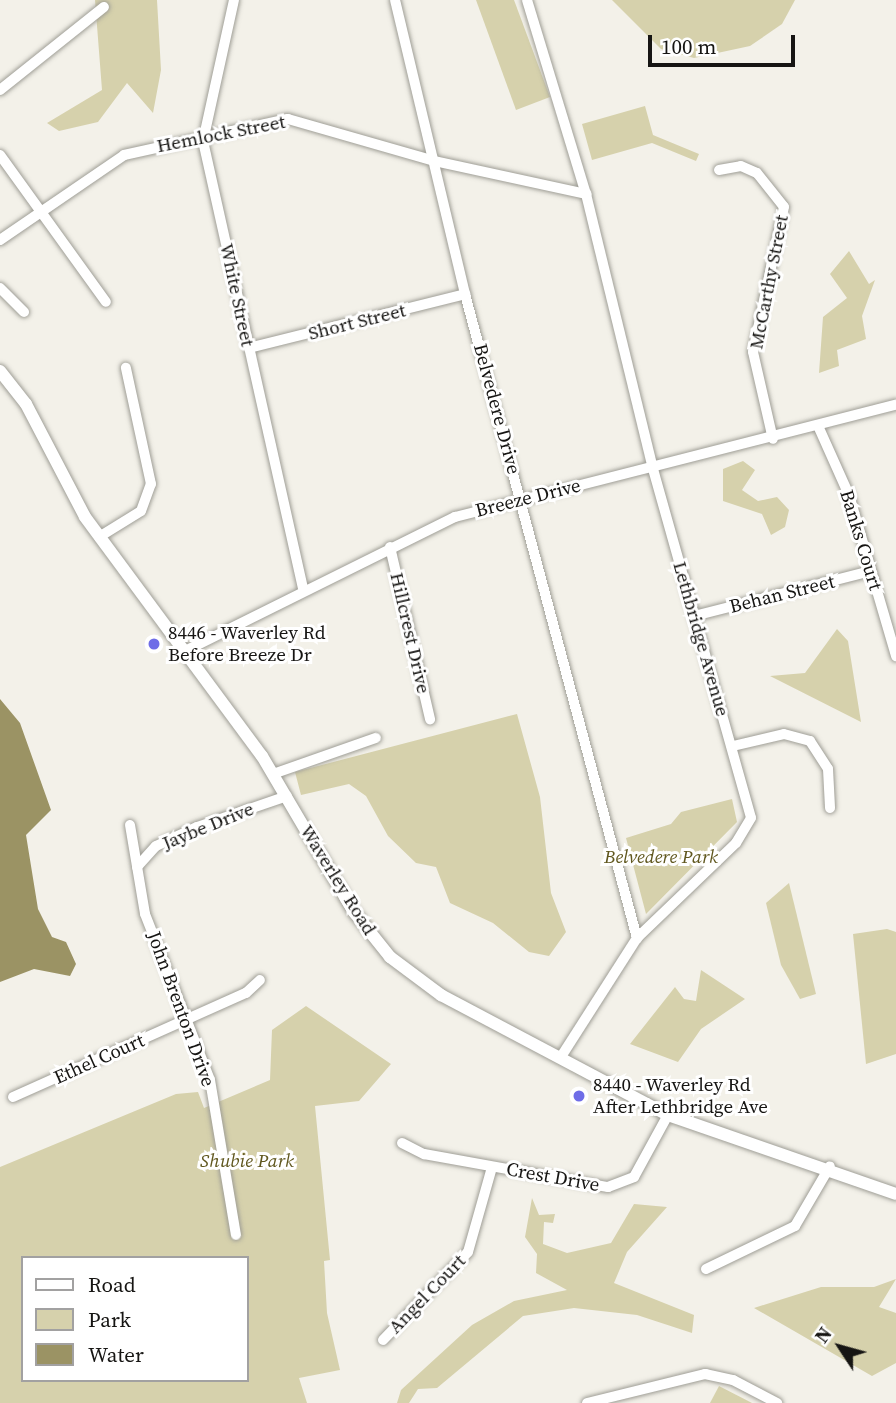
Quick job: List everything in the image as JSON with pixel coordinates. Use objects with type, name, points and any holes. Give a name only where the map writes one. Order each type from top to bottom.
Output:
[{"type":"main road","name":"Waverley Road","points":[[0,371],[26,404],[99,537],[273,774],[354,912],[390,957],[442,995],[668,1115],[830,1167],[896,1194]]},
{"type":"street","name":"White Street","points":[[234,0],[203,141],[303,590]]},
{"type":"street","name":"Belvedere Drive","points":[[395,0],[465,294],[638,939]]},
{"type":"street","name":"Lethbridge Avenue","points":[[527,0],[586,194],[653,469],[750,809],[748,826],[638,939],[561,1057]]},
{"type":"street","points":[[0,90],[104,7]]},
{"type":"street","name":"Hemlock Street","points":[[0,240],[124,155],[203,141],[288,119],[434,161],[586,194]]},
{"type":"street","points":[[0,155],[43,211],[106,302]]},
{"type":"street","name":"McCarthy Street","points":[[719,170],[741,166],[757,173],[784,207],[753,352],[772,439]]},
{"type":"street","points":[[0,288],[23,312]]},
{"type":"street","name":"Short Street","points":[[249,348],[465,294]]},
{"type":"street","points":[[99,537],[141,511],[151,484],[126,369]]},
{"type":"street","name":"Breeze Drive","points":[[183,652],[303,590],[455,517],[521,498],[819,428],[896,405]]},
{"type":"street","name":"Banks Court","points":[[819,428],[849,495],[896,656]]},
{"type":"street","name":"Hillcrest Drive","points":[[390,547],[430,719]]},
{"type":"street","name":"Behan Street","points":[[694,616],[870,571]]},
{"type":"street","points":[[733,746],[784,734],[810,741],[828,769],[830,808]]},
{"type":"street","points":[[273,774],[376,738]]},
{"type":"street","name":"Jaybe Drive","points":[[137,867],[176,837],[287,796]]},
{"type":"street","name":"John Brenton Drive","points":[[130,825],[145,914],[209,1080],[236,1235]]},
{"type":"street","name":"Ethel Court","points":[[13,1097],[185,1021],[260,980]]},
{"type":"street","name":"Crest Drive","points":[[402,1143],[492,1167],[608,1187],[625,1184],[668,1115]]},
{"type":"street","name":"Angel Court","points":[[383,1340],[468,1252],[492,1167]]},
{"type":"street","points":[[706,1269],[795,1226],[830,1167]]},
{"type":"street","points":[[587,1403],[705,1374],[733,1380],[776,1403]]},
{"type":"green space","points":[[95,0],[157,0],[161,70],[153,113],[127,83],[98,122],[59,131],[47,123],[102,90]]},
{"type":"green space","points":[[476,0],[514,0],[550,97],[516,110]]},
{"type":"green space","points":[[612,0],[795,0],[782,24],[750,46],[694,58],[661,49]]},
{"type":"green space","points":[[645,106],[653,135],[699,154],[696,161],[652,143],[592,160],[582,124]]},
{"type":"green space","points":[[849,251],[869,284],[875,280],[862,316],[866,339],[837,350],[839,366],[819,373],[823,317],[847,298],[830,274]]},
{"type":"green space","points":[[743,461],[755,470],[742,490],[758,501],[777,497],[789,510],[785,527],[771,535],[762,514],[723,501],[723,469]]},
{"type":"green space","points":[[837,629],[848,641],[861,722],[770,676],[805,673]]},
{"type":"green space","points":[[517,714],[540,797],[551,893],[566,932],[549,956],[529,952],[493,923],[450,903],[436,867],[416,863],[388,836],[366,796],[349,784],[301,795],[295,772]]},
{"type":"green space","name":"Belvedere Park","points":[[732,799],[737,822],[646,914],[626,838],[671,824],[681,812]]},
{"type":"green space","points":[[789,883],[816,994],[800,999],[781,965],[766,903]]},
{"type":"green space","points":[[887,929],[896,932],[896,1054],[866,1064],[853,934]]},
{"type":"green space","points":[[701,970],[745,999],[701,1029],[678,1062],[630,1044],[675,987],[684,999],[696,1001]]},
{"type":"green space","name":"Shubie Park","points":[[306,1006],[391,1064],[359,1101],[315,1106],[330,1260],[324,1261],[327,1313],[340,1370],[299,1378],[307,1403],[0,1403],[0,1167],[176,1094],[198,1092],[204,1108],[270,1080],[272,1030]]},
{"type":"green space","points":[[532,1198],[539,1215],[555,1214],[553,1223],[544,1222],[543,1244],[567,1253],[611,1243],[634,1204],[667,1207],[627,1252],[614,1283],[694,1315],[692,1333],[637,1315],[574,1308],[523,1316],[437,1388],[418,1389],[409,1403],[397,1403],[401,1390],[472,1325],[514,1301],[567,1290],[536,1273],[537,1254],[525,1237]]},
{"type":"green space","points":[[896,1279],[879,1307],[896,1313],[896,1363],[872,1376],[754,1308],[821,1287],[874,1287]]},
{"type":"green space","points":[[719,1386],[752,1403],[710,1403]]},
{"type":"water","points":[[0,699],[20,723],[51,810],[26,835],[38,909],[52,937],[66,942],[76,964],[70,976],[34,969],[0,982]]},
{"type":"place","name":"8446 - Waverley Rd Before Breeze Dr","points":[[154,644]]},
{"type":"place","name":"8440 - Waverley Rd After Lethbridge Ave","points":[[579,1096]]}]
